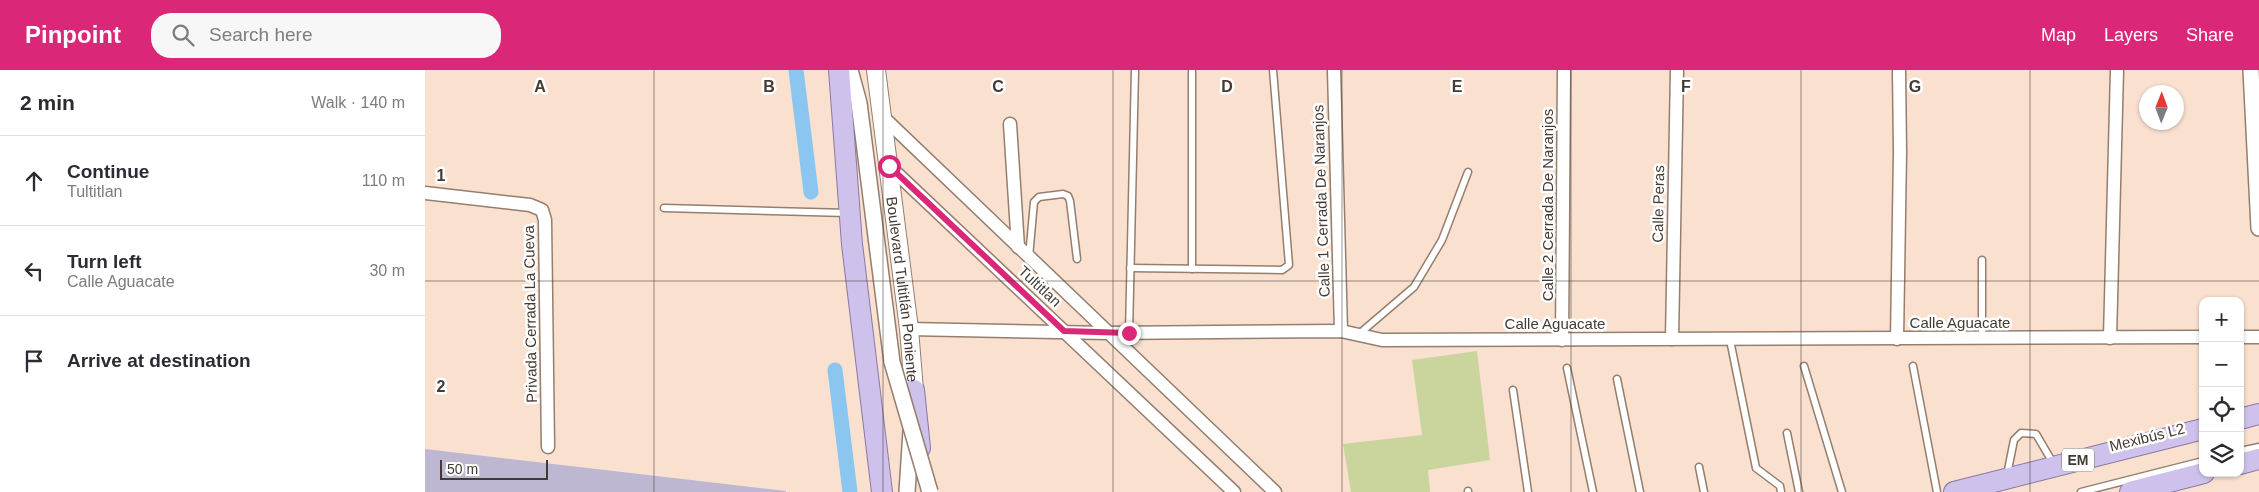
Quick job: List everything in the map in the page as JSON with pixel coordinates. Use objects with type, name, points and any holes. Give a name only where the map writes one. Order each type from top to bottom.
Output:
[{"type":"main road","points":[[839,70],[850,213],[882,492]]},
{"type":"main road","name":"Boulevard Tultitlán Poniente","points":[[876,70],[909,329],[914,390]]},
{"type":"main road","points":[[914,390],[925,492]]},
{"type":"main road","points":[[2244,418],[2259,414]]},
{"type":"main road","name":"EM","points":[[1954,492],[2199,430]]},
{"type":"main road","points":[[2244,463],[2259,459]]},
{"type":"main road","points":[[2130,492],[2199,474]]},
{"type":"street","name":"Boulevard Tultitlán Poniente","points":[[850,70],[859,102],[893,362],[930,492]]},
{"type":"street","name":"Calle 1 Cerrada De Naranjos","points":[[1334,70],[1341,331]]},
{"type":"street","name":"Calle 2 Cerrada De Naranjos","points":[[1562,340],[1564,70]]},
{"type":"street","name":"Calle Peras","points":[[1672,339],[1677,70]]},
{"type":"street","points":[[1897,339],[1901,152],[1899,70]]},
{"type":"street","points":[[2110,338],[2117,70]]},
{"type":"street","points":[[2251,70],[2259,228]]},
{"type":"street","name":"Tultitlan","points":[[883,117],[1275,492]]},
{"type":"street","name":"Tultitlan","points":[[1010,124],[1018,247]]},
{"type":"street","name":"Tultitlan","points":[[889,166],[1234,492]]},
{"type":"street","name":"Privada Cerrada La Cueva","points":[[425,194],[530,205],[542,210],[545,220],[549,447]]},
{"type":"street","name":"Calle Aguacate","points":[[909,329],[1108,333],[1341,331],[1382,340],[2199,337]]},
{"type":"street","points":[[2244,337],[2259,337]]},
{"type":"street","points":[[907,492],[914,390]]},
{"type":"lane","points":[[1129,333],[1135,70]]},
{"type":"lane","points":[[1192,70],[1192,269]]},
{"type":"lane","points":[[1130,268],[1282,270],[1289,265],[1273,70]]},
{"type":"lane","points":[[1358,335],[1414,287],[1442,240],[1468,172]]},
{"type":"lane","points":[[1029,258],[1034,202],[1039,197],[1063,194],[1068,196],[1070,200],[1077,259]]},
{"type":"lane","points":[[664,208],[850,213]]},
{"type":"lane","points":[[1982,260],[1982,338]]},
{"type":"lane","points":[[1730,340],[1756,468],[1780,486],[1781,492]]},
{"type":"lane","points":[[1804,366],[1842,492]]},
{"type":"lane","points":[[1913,366],[1937,492]]},
{"type":"lane","points":[[1567,368],[1593,492]]},
{"type":"lane","points":[[1617,379],[1640,492]]},
{"type":"lane","points":[[1513,390],[1528,492]]},
{"type":"lane","points":[[2244,425],[2259,421]]},
{"type":"lane","points":[[1787,433],[1799,492]]},
{"type":"lane","points":[[2006,479],[2014,440],[2021,433],[2036,434],[2055,466]]},
{"type":"lane","name":"Mexibús L2","points":[[1981,492],[2199,437]]},
{"type":"lane","points":[[2244,450],[2259,447]]},
{"type":"lane","points":[[2081,492],[2199,462]]},
{"type":"lane","points":[[1699,468],[1704,492]]},
{"type":"green space","points":[[1477,351],[1490,460],[1428,470],[1430,492],[1351,492],[1343,444],[1422,435],[1412,360]]},
{"type":"building","points":[[425,449],[786,491],[786,492],[425,492]]},
{"type":"waterway","points":[[796,70],[811,192]]},
{"type":"waterway","points":[[835,370],[850,492]]},
{"type":"route","points":[[889,166],[1064,331],[1129,333]]}]
